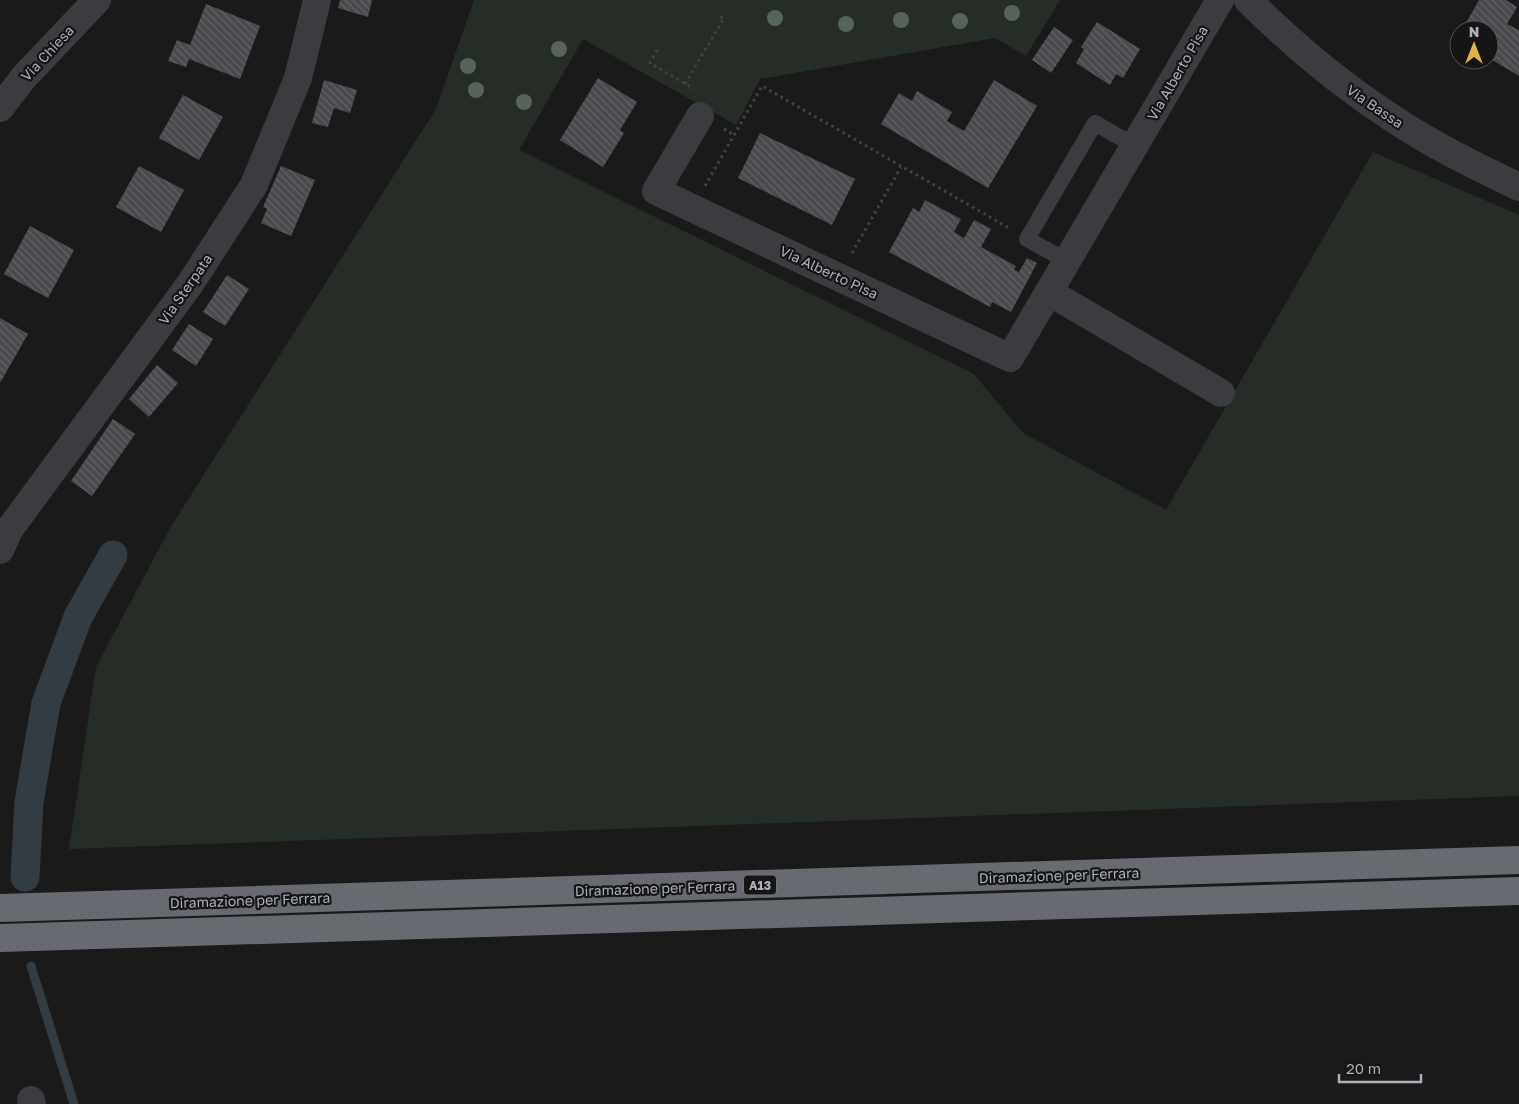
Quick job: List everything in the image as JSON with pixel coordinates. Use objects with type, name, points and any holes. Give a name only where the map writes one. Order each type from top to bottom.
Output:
[{"type":"highway","name":"Diramazione per Ferrara","points":[[0,908],[1519,860]]},
{"type":"highway","name":"A13","points":[[0,938],[1519,890]]},
{"type":"street","name":"Via Chiesa","points":[[0,108],[24,77],[96,0]]},
{"type":"street","name":"Via Sterpata","points":[[0,550],[10,530],[190,284],[254,185],[298,78],[317,0]]},
{"type":"street","name":"Via Alberto Pisa","points":[[700,116],[656,191],[1010,358],[1220,0]]},
{"type":"street","name":"Via Bassa","points":[[1248,0],[1272,24],[1349,89],[1393,119],[1456,155],[1519,187]]},
{"type":"street","points":[[1049,292],[1221,393]]},
{"type":"lane","points":[[1067,262],[1027,239],[1095,123],[1135,146]]},
{"type":"path","points":[[685,84],[724,18],[719,16]]},
{"type":"path","points":[[693,208],[762,86],[1027,239]]},
{"type":"path","points":[[838,277],[901,167]]},
{"type":"shaded area","points":[[474,0],[1060,0],[1026,56],[995,38],[760,79],[736,125],[583,39],[519,150],[974,374],[1023,433],[1166,510],[1373,152],[1519,215],[1519,796],[69,849],[96,667],[170,528],[436,109]]},
{"type":"building","points":[[340,0],[372,0],[368,17],[338,8]]},
{"type":"building","points":[[1479,0],[1506,0],[1517,7],[1507,24],[1519,30],[1519,76],[1499,64],[1499,20],[1468,20]]},
{"type":"building","points":[[206,4],[260,26],[240,79],[189,59],[186,67],[168,61],[177,40],[190,45]]},
{"type":"building","points":[[1097,22],[1140,49],[1123,78],[1116,74],[1110,85],[1076,63],[1084,49],[1081,47]]},
{"type":"building","points":[[1054,27],[1073,40],[1051,73],[1032,60]]},
{"type":"building","points":[[598,78],[637,102],[620,130],[624,133],[603,167],[560,140]]},
{"type":"building","points":[[324,80],[357,90],[350,113],[334,108],[328,127],[312,123]]},
{"type":"building","points":[[994,80],[1037,106],[988,188],[881,124],[899,93],[912,101],[917,91],[952,112],[947,121],[964,131]]},
{"type":"building","points":[[183,95],[223,117],[199,160],[159,138]]},
{"type":"building","points":[[760,133],[855,179],[832,225],[738,178]]},
{"type":"building","points":[[139,166],[184,190],[161,232],[116,207]]},
{"type":"building","points":[[281,166],[315,180],[291,236],[261,223],[267,209],[263,207]]},
{"type":"building","points":[[925,200],[961,219],[954,232],[964,238],[974,220],[991,229],[981,247],[1016,266],[1014,270],[1019,272],[1027,258],[1037,263],[1011,312],[992,302],[990,307],[889,252],[913,208],[919,212]]},
{"type":"building","points":[[30,226],[74,250],[48,298],[4,274]]},
{"type":"building","points":[[227,275],[249,289],[225,326],[203,312]]},
{"type":"building","points":[[0,318],[28,334],[0,383]]},
{"type":"building","points":[[189,324],[213,339],[196,366],[172,350]]},
{"type":"building","points":[[157,365],[178,383],[149,417],[129,399]]},
{"type":"building","points":[[113,419],[135,434],[92,496],[71,481]]},
{"type":"waterway","points":[[25,877],[29,802],[46,703],[78,617],[113,555]]},
{"type":"waterway","points":[[31,966],[74,1104]]}]
